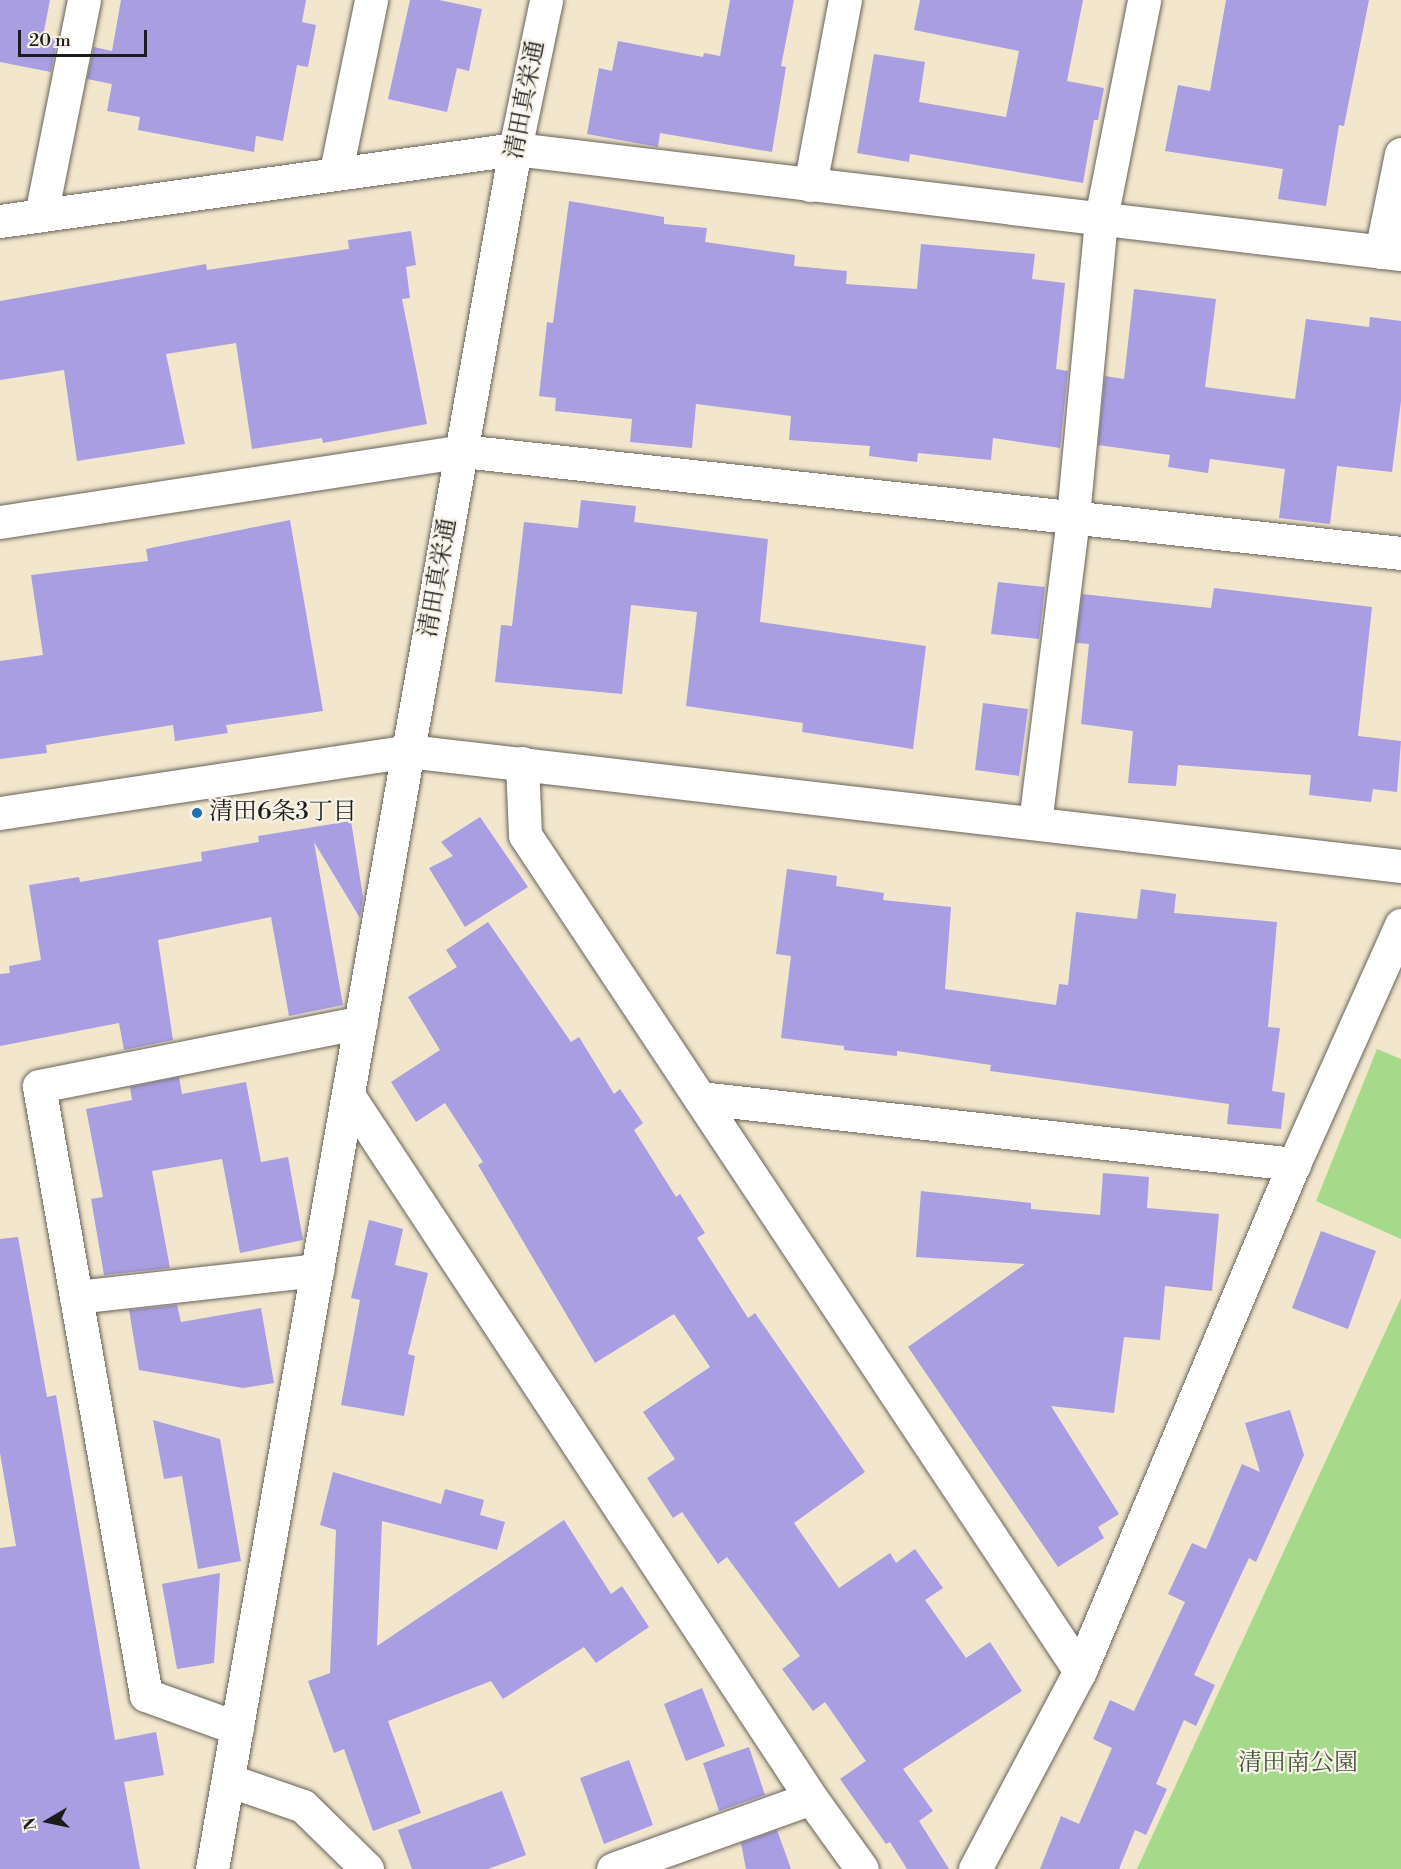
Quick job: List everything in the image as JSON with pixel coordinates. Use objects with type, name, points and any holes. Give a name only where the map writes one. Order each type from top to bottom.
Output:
[{"type":"street","points":[[40,215],[84,0]]},
{"type":"street","points":[[336,171],[371,0]]},
{"type":"street","name":"清田真栄通","points":[[212,1869],[515,149],[546,0]]},
{"type":"street","points":[[810,185],[845,0]]},
{"type":"street","points":[[1035,823],[1073,516],[1101,218],[1144,0]]},
{"type":"street","points":[[0,221],[336,171],[515,149],[1391,253],[1401,154]]},
{"type":"street","points":[[0,522],[462,451],[1401,553]]},
{"type":"street","points":[[0,813],[408,751],[1401,866]]},
{"type":"street","points":[[522,763],[525,835],[1080,1671]]},
{"type":"street","points":[[975,1869],[1080,1671],[1294,1164],[1401,925]]},
{"type":"street","points":[[237,1728],[146,1695],[39,1086],[360,1022]]},
{"type":"street","points":[[348,1095],[811,1798],[862,1869]]},
{"type":"street","points":[[700,1098],[1294,1164]]},
{"type":"street","points":[[76,1297],[317,1270]]},
{"type":"street","points":[[228,1780],[303,1806],[368,1869]]},
{"type":"street","points":[[613,1869],[811,1798]]},
{"type":"green space","points":[[1377,1049],[1401,1059],[1401,1239],[1316,1201]]},
{"type":"green space","name":"清田南公園","points":[[1401,1298],[1401,1869],[1137,1869]]},
{"type":"building","points":[[0,0],[50,0],[43,36],[57,39],[51,72],[0,62]]},
{"type":"building","points":[[121,0],[306,0],[302,22],[316,25],[308,67],[297,65],[283,141],[256,136],[254,152],[138,130],[140,117],[107,111],[112,84],[87,79],[94,47],[112,51]]},
{"type":"building","points":[[410,0],[439,0],[482,9],[469,71],[457,68],[447,112],[388,99]]},
{"type":"building","points":[[730,0],[794,0],[781,66],[786,67],[772,152],[660,133],[658,147],[587,134],[599,68],[612,71],[618,41],[703,57],[704,53],[720,56]]},
{"type":"building","points":[[920,0],[1083,0],[1067,81],[1104,88],[1098,120],[1094,120],[1083,183],[910,154],[909,162],[857,153],[874,54],[925,62],[919,102],[1006,117],[1019,51],[914,30]]},
{"type":"building","points":[[1226,0],[1369,0],[1344,126],[1339,125],[1326,206],[1278,199],[1283,169],[1165,151],[1178,85],[1210,91]]},
{"type":"building","points":[[569,201],[664,217],[664,224],[707,228],[705,242],[795,255],[794,266],[847,271],[846,284],[917,289],[921,244],[1035,254],[1032,279],[1065,283],[1056,369],[1068,371],[1060,448],[993,438],[991,460],[918,453],[917,462],[869,456],[870,446],[789,440],[791,416],[696,404],[692,448],[630,442],[632,419],[555,411],[556,398],[539,396],[547,322],[553,323]]},
{"type":"building","points":[[411,231],[416,265],[406,267],[410,298],[402,299],[427,424],[323,443],[322,438],[252,449],[236,343],[166,354],[185,444],[77,461],[64,370],[0,380],[0,301],[206,264],[207,270],[349,249],[348,240]]},
{"type":"building","points":[[1134,289],[1216,299],[1205,387],[1295,399],[1306,319],[1369,327],[1370,317],[1401,321],[1401,401],[1392,472],[1337,466],[1330,524],[1279,518],[1285,469],[1210,459],[1208,473],[1168,467],[1170,455],[1098,445],[1105,376],[1124,379]]},
{"type":"building","points":[[581,500],[636,506],[634,522],[768,539],[760,622],[926,646],[913,749],[802,732],[803,723],[686,706],[697,612],[631,605],[622,694],[495,682],[501,625],[512,626],[524,522],[578,528]]},
{"type":"building","points":[[290,520],[323,711],[226,725],[228,733],[175,741],[173,725],[46,745],[47,753],[0,759],[0,661],[43,655],[31,575],[148,561],[146,549]]},
{"type":"building","points":[[998,582],[1045,587],[1039,639],[991,634]]},
{"type":"building","points":[[1214,588],[1372,607],[1358,736],[1401,741],[1397,792],[1373,789],[1371,802],[1309,795],[1311,775],[1178,765],[1176,786],[1128,783],[1133,731],[1081,724],[1089,644],[1076,643],[1082,594],[1211,608]]},
{"type":"building","points":[[983,703],[1028,709],[1019,776],[975,770]]},
{"type":"building","points":[[480,817],[528,887],[465,927],[429,868],[453,856],[441,842]]},
{"type":"building","points":[[351,821],[363,897],[360,918],[314,842],[343,1005],[289,1016],[271,917],[158,940],[173,1040],[124,1050],[119,1023],[0,1046],[0,974],[10,973],[9,966],[41,960],[29,885],[79,877],[80,882],[202,861],[201,852],[259,842],[258,836]]},
{"type":"building","points":[[787,869],[837,876],[836,886],[884,893],[883,900],[951,907],[945,989],[1056,1005],[1059,984],[1068,985],[1076,912],[1137,919],[1141,889],[1176,894],[1174,913],[1277,922],[1268,1027],[1280,1028],[1272,1091],[1285,1093],[1281,1129],[1227,1124],[1229,1104],[990,1071],[991,1065],[897,1051],[897,1056],[844,1050],[844,1046],[781,1038],[791,956],[776,954]]},
{"type":"building","points":[[488,922],[571,1042],[579,1037],[614,1094],[620,1089],[643,1123],[634,1130],[676,1197],[680,1194],[705,1233],[697,1238],[748,1318],[755,1313],[865,1472],[794,1523],[839,1588],[890,1553],[896,1563],[915,1549],[943,1588],[925,1600],[966,1658],[990,1642],[1022,1691],[903,1769],[933,1811],[919,1821],[949,1869],[907,1869],[890,1842],[886,1844],[840,1779],[866,1761],[825,1702],[813,1711],[782,1669],[800,1656],[727,1557],[718,1564],[682,1512],[673,1518],[647,1478],[675,1459],[643,1412],[710,1367],[674,1314],[595,1363],[478,1165],[483,1162],[445,1103],[416,1122],[391,1082],[440,1050],[408,997],[457,967],[446,950]]},
{"type":"building","points":[[179,1077],[182,1094],[246,1082],[261,1162],[288,1157],[303,1240],[240,1253],[222,1159],[152,1171],[170,1268],[104,1275],[91,1199],[103,1197],[86,1109],[132,1100],[130,1087]]},
{"type":"building","points":[[1103,1173],[1149,1177],[1147,1208],[1219,1214],[1212,1291],[1165,1286],[1160,1340],[1124,1337],[1114,1413],[1051,1406],[1119,1514],[1098,1527],[1104,1538],[1058,1567],[908,1347],[1025,1264],[916,1257],[921,1191],[1031,1203],[1031,1209],[1100,1215]]},
{"type":"building","points":[[369,1220],[403,1229],[395,1265],[428,1273],[408,1354],[415,1356],[404,1416],[341,1405],[360,1300],[351,1298]]},
{"type":"building","points":[[1321,1231],[1376,1251],[1348,1329],[1292,1308]]},
{"type":"building","points":[[18,1237],[47,1397],[56,1395],[115,1740],[156,1732],[164,1775],[124,1782],[140,1869],[0,1869],[0,1548],[16,1546],[0,1453],[0,1239]]},
{"type":"building","points":[[177,1305],[181,1322],[261,1308],[274,1383],[243,1388],[139,1370],[129,1310]]},
{"type":"building","points":[[1290,1410],[1304,1455],[1256,1562],[1249,1558],[1194,1675],[1215,1685],[1196,1726],[1184,1720],[1156,1784],[1167,1789],[1146,1835],[1135,1830],[1119,1869],[1040,1869],[1061,1816],[1079,1824],[1112,1748],[1093,1739],[1110,1700],[1134,1711],[1185,1602],[1168,1594],[1192,1543],[1206,1549],[1242,1464],[1260,1472],[1245,1423]]},
{"type":"building","points":[[153,1420],[220,1439],[241,1561],[198,1569],[182,1476],[164,1479]]},
{"type":"building","points":[[333,1472],[441,1504],[445,1489],[484,1500],[480,1515],[505,1522],[497,1550],[382,1521],[377,1646],[564,1520],[611,1594],[622,1586],[649,1627],[596,1663],[584,1647],[503,1699],[491,1681],[388,1721],[421,1813],[373,1831],[344,1749],[334,1753],[308,1681],[330,1673],[336,1530],[320,1525]]},
{"type":"building","points":[[220,1573],[214,1663],[177,1669],[162,1584]]},
{"type":"building","points":[[702,1688],[725,1746],[686,1761],[664,1704]]},
{"type":"building","points":[[749,1747],[765,1795],[719,1811],[703,1763]]},
{"type":"building","points":[[629,1760],[653,1825],[604,1844],[580,1778]]},
{"type":"building","points":[[502,1791],[526,1855],[488,1869],[412,1869],[398,1830]]},
{"type":"building","points":[[777,1830],[791,1869],[746,1869],[741,1843]]},
{"type":"place","name":"清田6条3丁目","points":[[197,813]]}]
